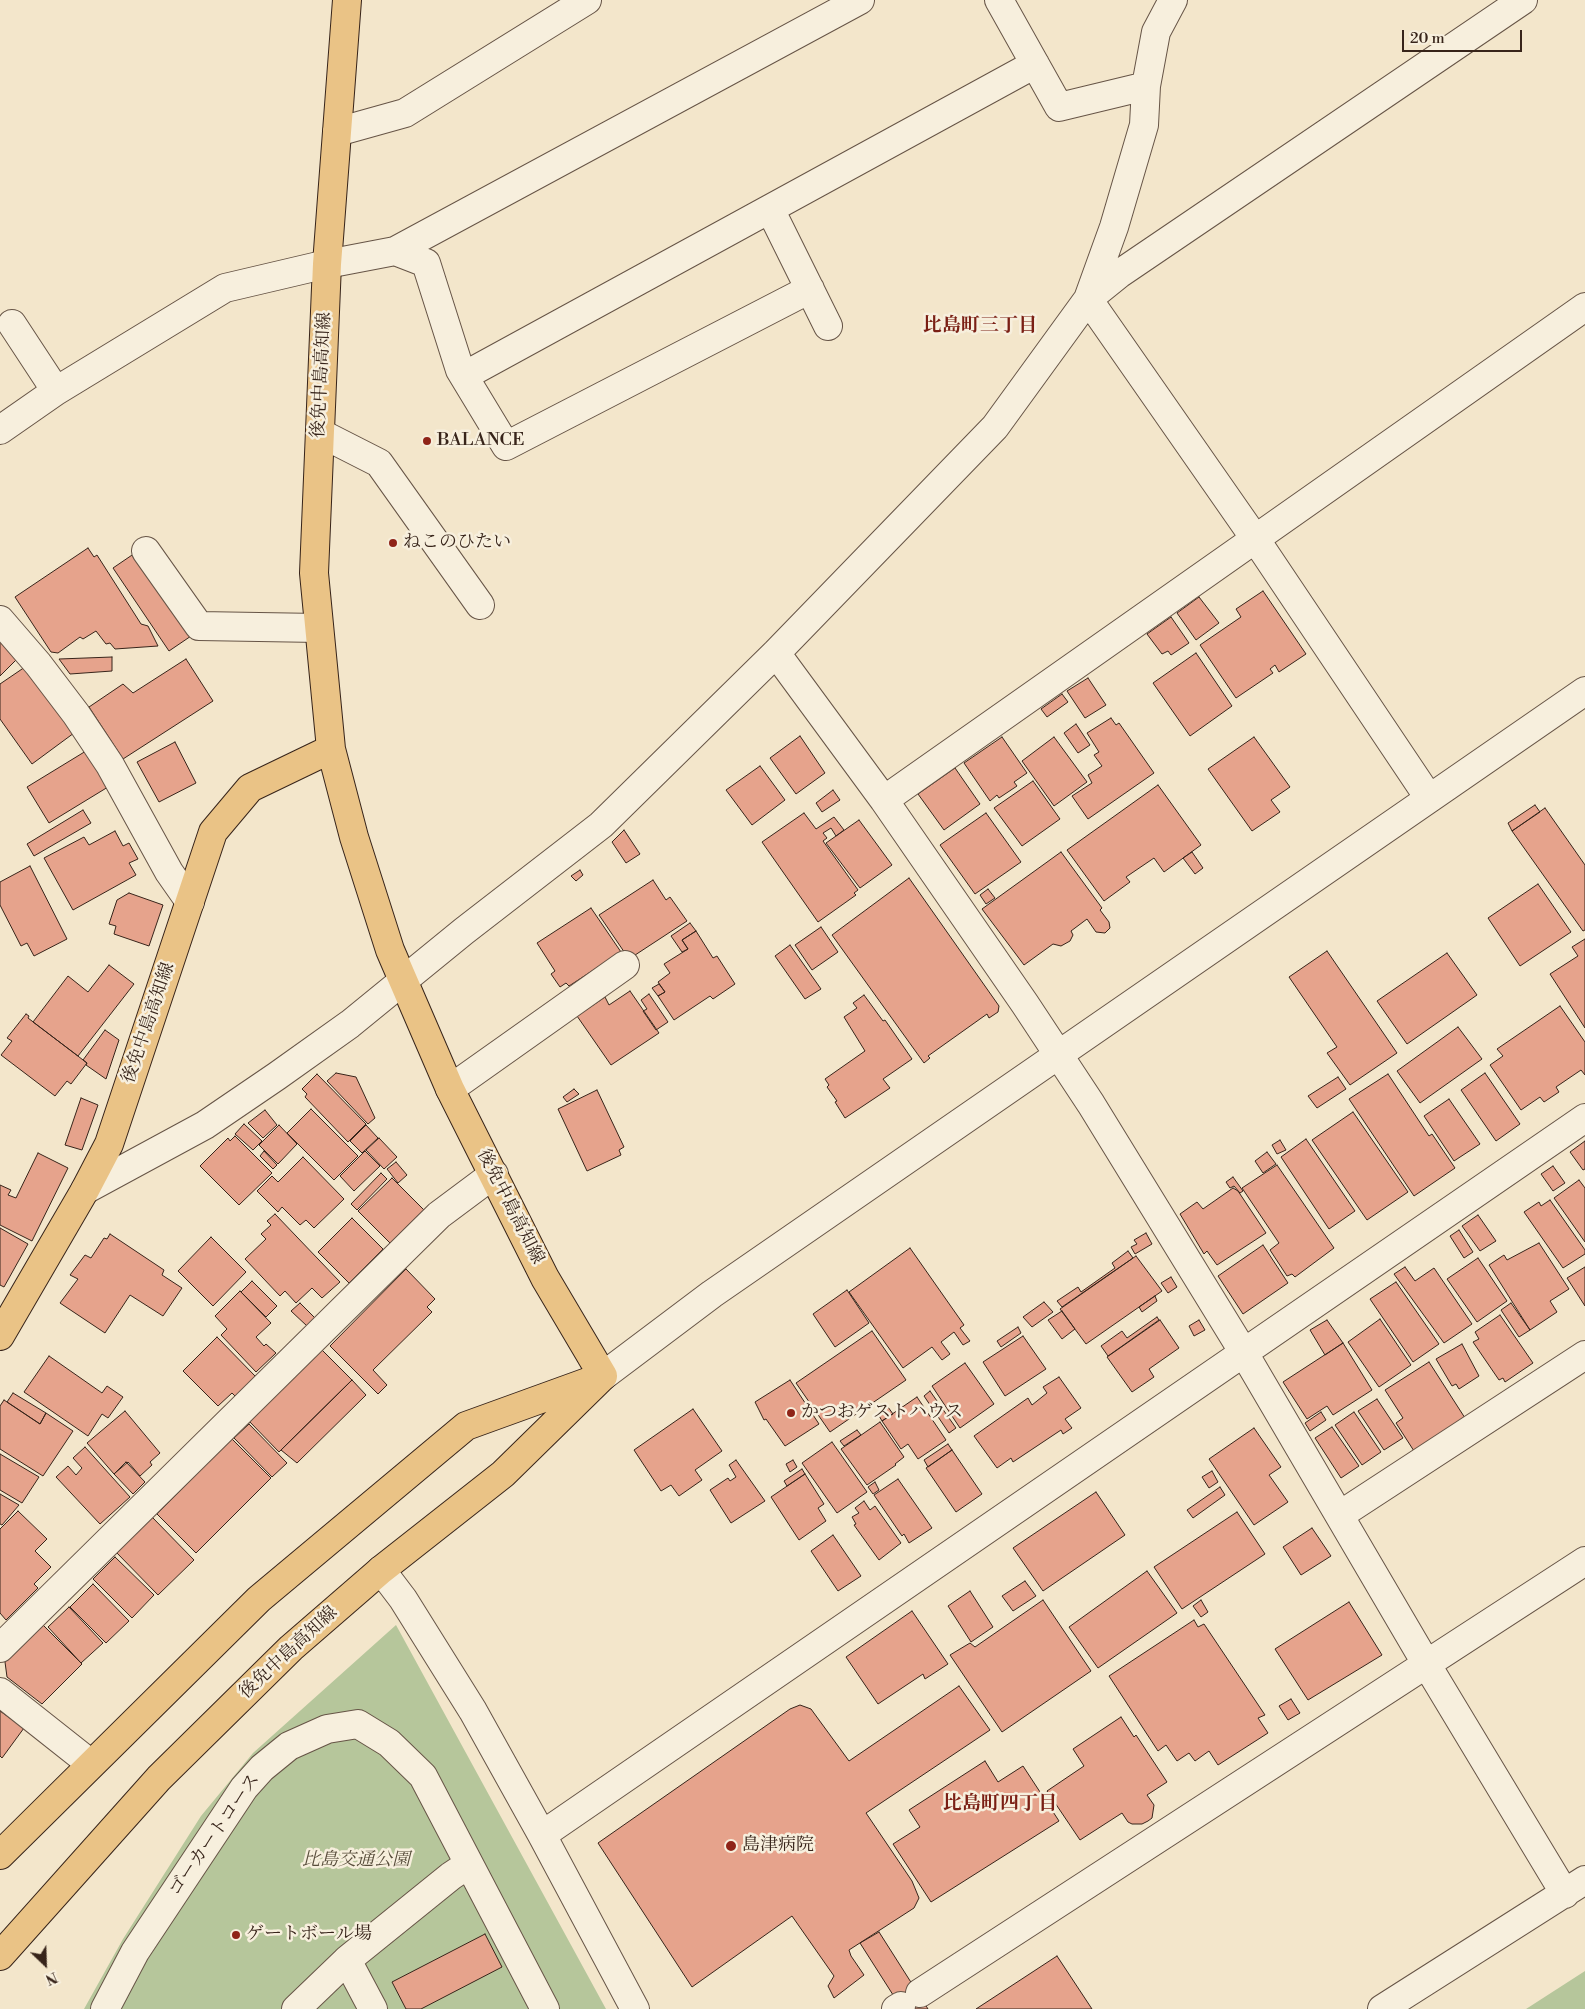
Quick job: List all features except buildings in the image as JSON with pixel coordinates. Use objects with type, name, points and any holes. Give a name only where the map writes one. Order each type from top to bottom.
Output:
[{"type":"main road","name":"後免中島高知線","points":[[0,1956],[159,1778],[291,1648],[381,1570],[503,1474],[603,1376],[545,1278],[450,1089],[390,950],[354,836],[331,749],[314,574],[327,264],[347,0]]},
{"type":"main road","name":"後免中島高知線","points":[[0,1336],[85,1190],[109,1144],[213,832],[250,788],[331,749]]},
{"type":"main road","points":[[0,1855],[259,1599],[466,1426],[603,1376]]},
{"type":"street","points":[[337,132],[405,113],[587,0]]},
{"type":"street","points":[[0,430],[56,391],[224,288],[327,264],[395,252],[860,0]]},
{"type":"street","points":[[999,0],[1059,107],[1146,86]]},
{"type":"street","points":[[1088,299],[1114,227],[1144,124],[1146,86],[1156,32],[1173,0]]},
{"type":"street","points":[[85,1190],[205,1125],[350,1024],[403,980],[601,825],[776,653],[995,427],[1088,299],[1119,274],[1523,0]]},
{"type":"street","points":[[464,376],[1035,64]]},
{"type":"street","points":[[770,209],[828,326]]},
{"type":"street","points":[[395,252],[426,263],[460,370],[506,446],[810,290]]},
{"type":"street","points":[[1088,299],[1256,540],[1430,798]]},
{"type":"street","points":[[884,800],[1585,307]]},
{"type":"street","points":[[12,324],[56,391]]},
{"type":"street","points":[[320,433],[379,463],[480,605]]},
{"type":"street","points":[[146,551],[199,626],[319,628]]},
{"type":"street","points":[[0,620],[38,664],[76,714],[110,765],[169,872],[190,902]]},
{"type":"street","points":[[776,653],[884,800],[1091,1104],[1244,1353],[1427,1665],[1575,1887],[1382,2009]]},
{"type":"street","points":[[603,1376],[712,1294],[1585,691]]},
{"type":"street","points":[[450,1089],[625,965]]},
{"type":"street","points":[[542,1835],[1585,1118]]},
{"type":"street","points":[[0,1648],[439,1215],[494,1174]]},
{"type":"street","points":[[1340,1516],[1585,1354]]},
{"type":"street","points":[[906,2003],[1585,1562]]},
{"type":"street","points":[[381,1570],[403,1599],[473,1711],[635,2009]]},
{"type":"street","points":[[0,1692],[91,1764]]},
{"type":"street","name":"ゴーカートコース","points":[[105,2009],[136,1952],[244,1788],[262,1768],[289,1746],[327,1729],[358,1724],[389,1743],[424,1776],[545,2009]]},
{"type":"street","points":[[296,2009],[346,1960],[451,1876],[469,1864]]},
{"type":"street","points":[[346,1960],[373,2009]]},
{"type":"green space","name":"比島交通公園","points":[[396,1625],[606,2009],[84,2009],[123,1939],[201,1816],[253,1753]]},
{"type":"green space","points":[[1585,1971],[1585,2009],[1526,2009]]},
{"type":"place","name":"BALANCE","points":[[427,441]]},
{"type":"place","name":"ねこのひたい","points":[[393,543]]},
{"type":"place","name":"かつおゲストハウス","points":[[791,1413]]},
{"type":"place","name":"島津病院","points":[[731,1846]]},
{"type":"place","name":"ゲートボール場","points":[[236,1935]]},
{"type":"district","name":"比島町三丁目","points":[[980,326]]},
{"type":"district","name":"比島町四丁目","points":[[1000,1804]]}]
